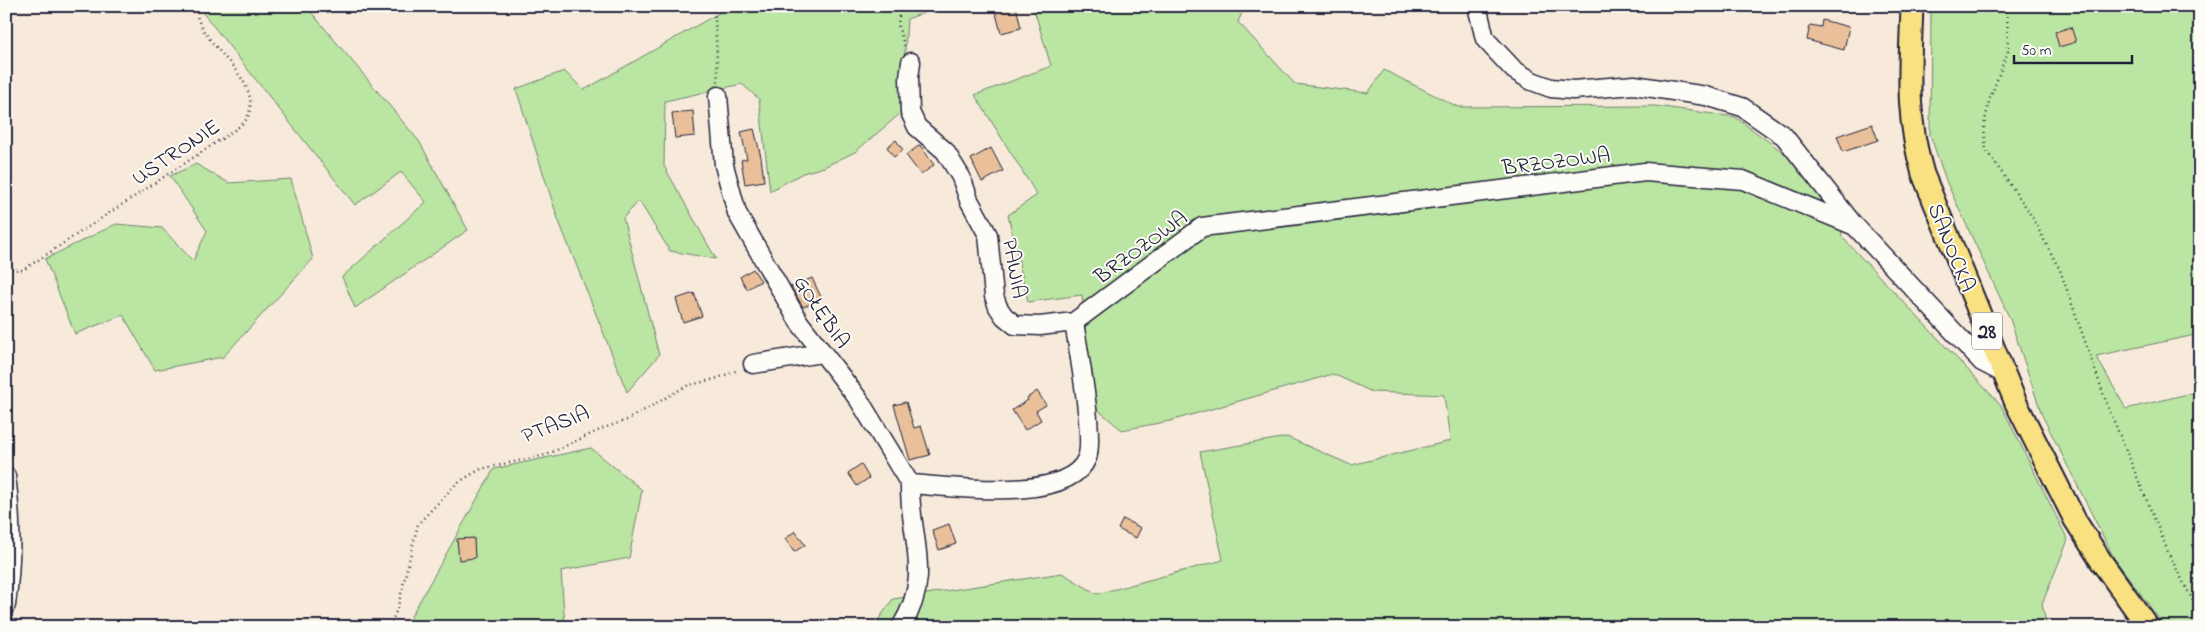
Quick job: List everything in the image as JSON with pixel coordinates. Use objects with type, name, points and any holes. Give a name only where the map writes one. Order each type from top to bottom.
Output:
[{"type":"main road","name":"SANOCKA","points":[[1912,6],[1909,93],[1915,147],[1923,174],[2016,403],[2075,520],[2101,561],[2148,627]]},
{"type":"street","points":[[1477,6],[1485,39],[1514,70],[1532,81],[1551,88],[1572,90],[1634,85],[1706,96],[1742,107],[1784,136],[1855,226]]},
{"type":"street","name":"PAWIA","points":[[911,62],[909,78],[910,112],[917,128],[952,161],[969,200],[988,235],[994,296],[998,307],[1004,316],[1015,325],[1040,326],[1074,322]]},
{"type":"street","name":"GOŁĘBIA","points":[[718,96],[724,165],[737,212],[795,314],[822,353],[859,400],[910,484]]},
{"type":"street","name":"BRZOZOWA","points":[[1074,322],[1202,227],[1645,172],[1743,180],[1855,226],[1982,362],[2005,374]]},
{"type":"street","points":[[901,627],[914,602],[919,584],[917,548],[909,500],[910,484],[961,490],[1013,490],[1049,484],[1069,476],[1080,469],[1087,458],[1089,431],[1074,322]]},
{"type":"street","points":[[753,364],[822,353]]},
{"type":"street","points":[[6,476],[12,514],[11,565],[6,605]]},
{"type":"path","name":"USTRONIE","points":[[6,269],[22,270],[226,136],[247,120],[250,109],[248,92],[237,70],[196,20],[196,6]]},
{"type":"path","points":[[712,6],[715,18],[718,55],[718,96]]},
{"type":"path","points":[[900,6],[898,25],[900,37],[911,62]]},
{"type":"path","points":[[2007,6],[2008,51],[1989,101],[1984,126],[1986,150],[2028,210],[2060,270],[2108,407],[2170,554],[2200,615]]},
{"type":"path","name":"PTASIA","points":[[390,627],[398,606],[418,524],[457,483],[480,469],[546,456],[604,428],[627,420],[686,386],[714,379],[753,364]]},
{"type":"green space","points":[[211,6],[306,6],[419,141],[468,230],[355,308],[342,277],[426,202],[401,172],[355,205],[203,13]]},
{"type":"green space","points":[[731,6],[943,6],[907,19],[901,113],[855,152],[824,167],[803,173],[770,191],[759,99],[742,84],[665,101],[664,166],[716,259],[670,251],[639,201],[623,218],[659,355],[627,392],[558,219],[516,89],[564,71],[584,90]]},
{"type":"green space","points":[[1033,6],[1245,6],[1238,22],[1295,84],[1368,93],[1384,70],[1458,107],[1656,106],[1735,117],[1802,166],[1840,214],[1842,237],[2001,405],[2068,540],[2042,604],[2047,627],[873,627],[893,599],[1062,573],[1097,594],[1223,560],[1200,452],[1287,437],[1351,465],[1450,441],[1444,395],[1372,392],[1333,374],[1170,421],[1122,430],[1092,405],[1082,295],[1028,302],[1008,215],[1037,195],[975,95],[1051,66]]},
{"type":"green space","points":[[1931,6],[2200,6],[2200,334],[2096,356],[2126,409],[2200,391],[2200,627],[2165,627],[2114,558],[2042,415],[2010,319],[1947,183],[1930,135]]},
{"type":"green space","points":[[196,164],[229,183],[291,179],[313,259],[223,357],[155,370],[123,315],[75,334],[45,259],[116,224],[162,228],[193,261],[207,231],[170,176]]},
{"type":"green space","points":[[591,448],[642,490],[629,558],[561,571],[565,627],[405,627],[494,469]]},
{"type":"building","points":[[994,6],[1016,6],[1021,28],[1001,33]]},
{"type":"building","points":[[1822,20],[1849,27],[1844,50],[1807,40],[1810,25],[1821,27]]},
{"type":"building","points":[[2071,27],[2076,42],[2059,47],[2055,32]]},
{"type":"building","points":[[693,111],[695,136],[675,138],[672,113]]},
{"type":"building","points":[[1872,124],[1878,140],[1843,152],[1837,136]]},
{"type":"building","points":[[754,129],[761,157],[764,181],[745,184],[741,160],[747,159],[741,132]]},
{"type":"building","points":[[896,140],[903,150],[894,157],[887,147]]},
{"type":"building","points":[[920,145],[934,165],[921,175],[906,155]]},
{"type":"building","points":[[991,148],[1003,171],[982,182],[971,159]]},
{"type":"building","points":[[753,269],[761,281],[747,289],[740,277]]},
{"type":"building","points":[[812,278],[822,299],[803,307],[791,287]]},
{"type":"building","points":[[694,293],[702,316],[683,322],[676,299]]},
{"type":"building","points":[[1037,391],[1046,405],[1036,411],[1041,420],[1025,430],[1012,410],[1028,400],[1027,398]]},
{"type":"building","points":[[906,402],[914,428],[921,426],[930,455],[910,460],[894,405]]},
{"type":"building","points":[[861,464],[869,478],[857,486],[848,473]]},
{"type":"building","points":[[1123,519],[1141,528],[1136,538],[1118,529]]},
{"type":"building","points":[[949,524],[956,544],[939,550],[932,530]]},
{"type":"building","points":[[795,531],[805,545],[794,552],[785,539]]},
{"type":"building","points":[[474,538],[475,558],[459,560],[457,539]]}]
